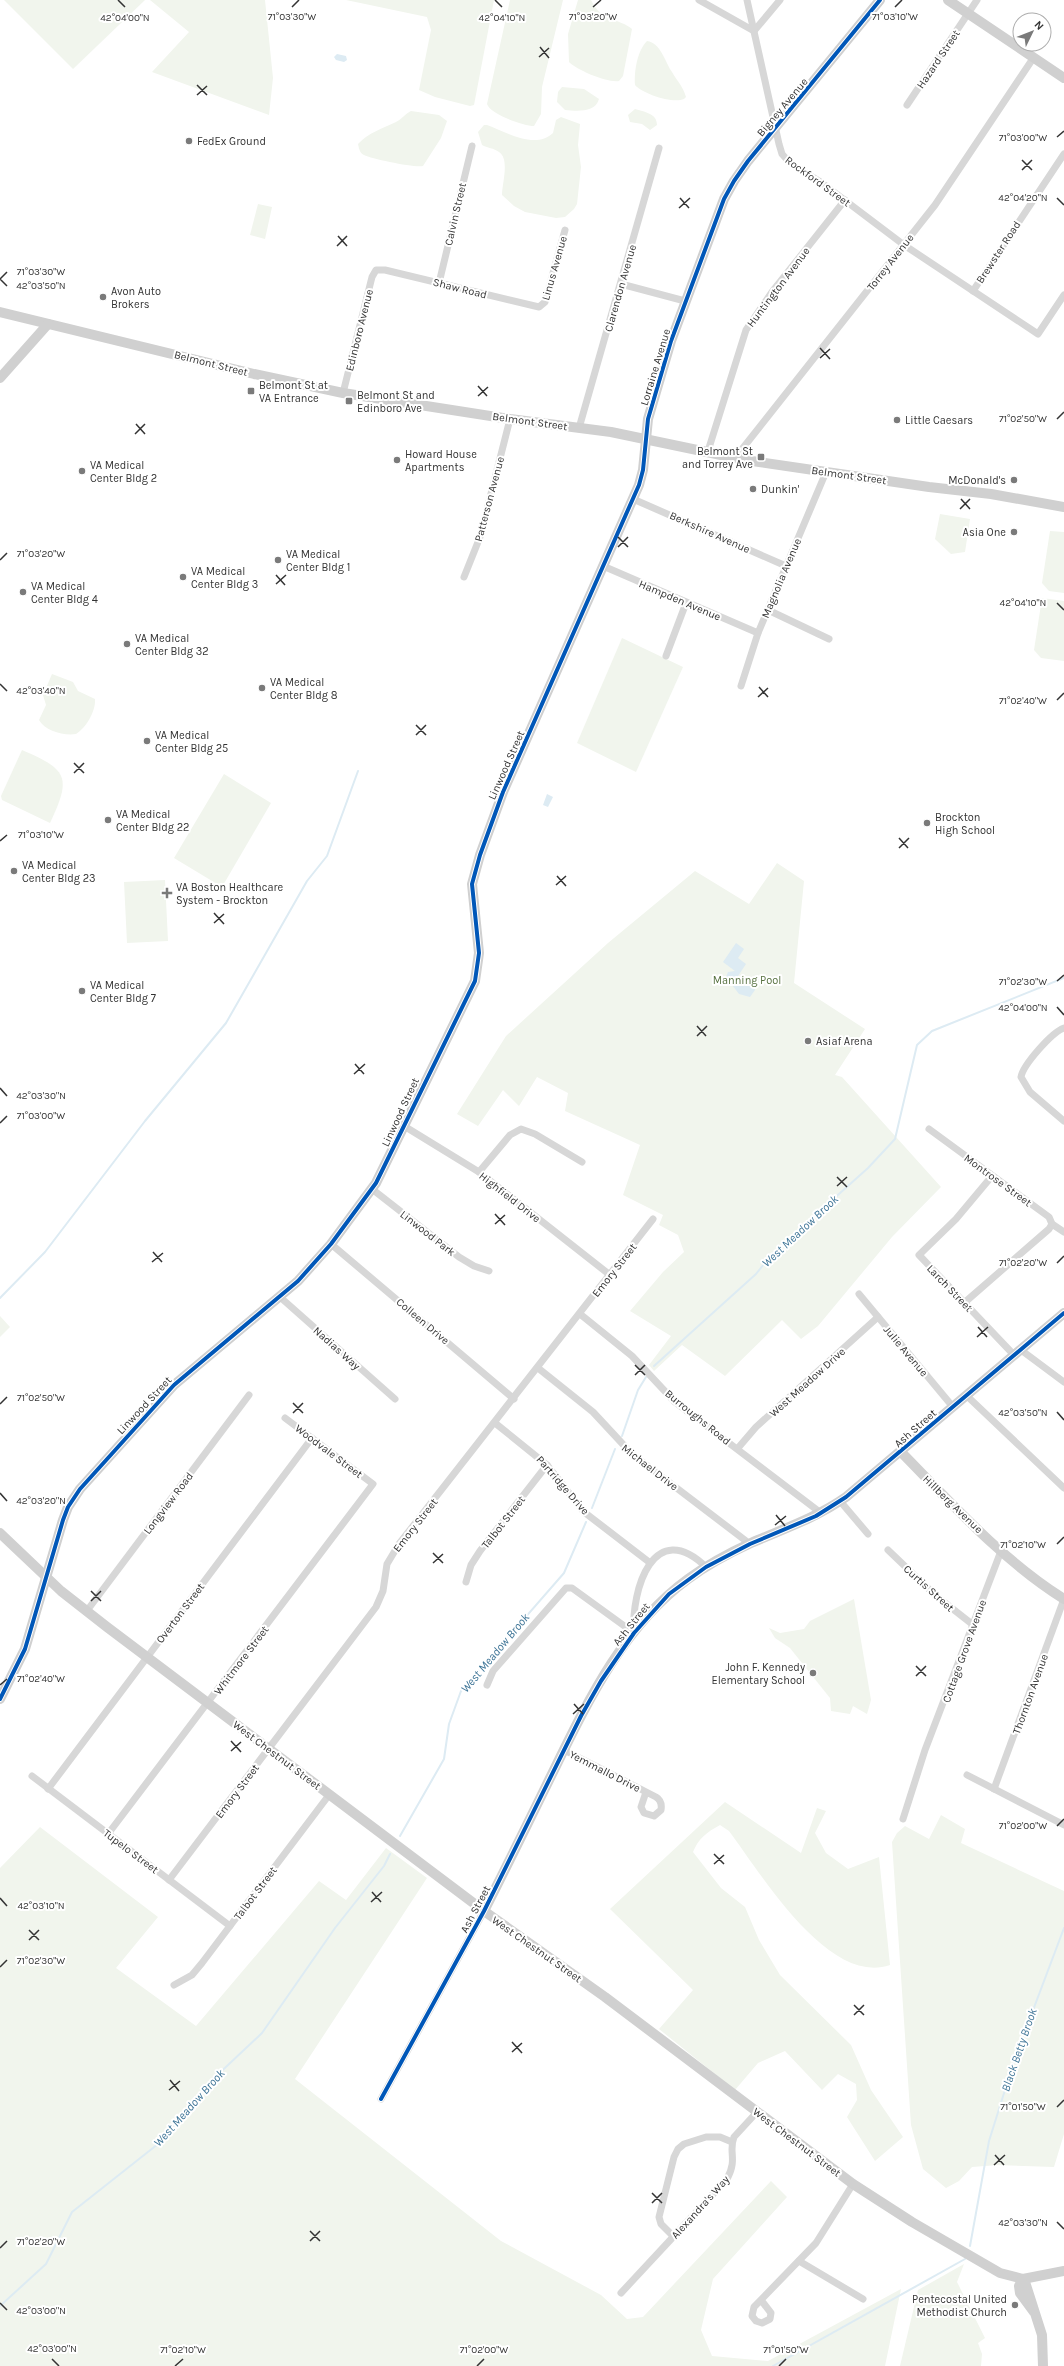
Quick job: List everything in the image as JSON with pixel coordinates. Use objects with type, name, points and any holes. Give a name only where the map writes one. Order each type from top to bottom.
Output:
[{"type":"street","points":[[699,0],[754,31],[780,0]]},
{"type":"street","name":"Rockford Street","points":[[747,0],[781,151],[787,161],[822,183],[904,245],[1038,334],[1064,296]]},
{"type":"street","name":"Bigney Avenue","points":[[685,300],[704,258],[729,188],[748,161],[880,0]]},
{"type":"street","points":[[948,0],[1064,78]]},
{"type":"street","name":"Hazard Street","points":[[907,105],[977,0]]},
{"type":"street","name":"Torrey Avenue","points":[[735,458],[904,245],[952,181],[1034,57]]},
{"type":"street","name":"Calvin Street","points":[[439,283],[472,146]]},
{"type":"street","name":"Clarendon Avenue","points":[[579,428],[659,148]]},
{"type":"street","name":"Brewster Road","points":[[973,291],[1064,154]]},
{"type":"street","name":"Huntington Avenue","points":[[708,451],[748,326],[776,287],[845,200]]},
{"type":"street","name":"Linus Avenue","points":[[543,305],[565,230]]},
{"type":"street","name":"Shaw Road","points":[[378,269],[532,306],[543,305]]},
{"type":"street","name":"Edinboro Avenue","points":[[344,393],[372,277],[378,269]]},
{"type":"street","points":[[621,284],[685,300]]},
{"type":"street","name":"Lorraine Avenue","points":[[647,439],[648,419],[685,300]]},
{"type":"street","name":"Belmont Street","points":[[0,312],[264,376],[344,393],[647,439],[735,458],[991,494],[1064,507]]},
{"type":"street","points":[[0,378],[48,324]]},
{"type":"street","name":"Patterson Avenue","points":[[464,577],[480,537],[510,419]]},
{"type":"street","name":"Linwood Street","points":[[0,1699],[25,1649],[47,1579],[65,1514],[80,1489],[174,1385],[304,1276],[331,1244],[372,1189],[404,1126],[476,975],[478,947],[472,884],[482,848],[503,792],[633,498],[643,470],[647,439]]},
{"type":"street","name":"Magnolia Avenue","points":[[741,686],[758,633],[826,472]]},
{"type":"street","name":"Berkshire Avenue","points":[[633,498],[786,566]]},
{"type":"street","name":"Hampden Avenue","points":[[603,566],[686,604],[758,633]]},
{"type":"street","points":[[666,656],[686,604]]},
{"type":"street","points":[[768,610],[829,639]]},
{"type":"street","points":[[1064,1028],[1046,1042],[1025,1068],[1021,1077],[1030,1092],[1064,1121]]},
{"type":"street","name":"Highfield Drive","points":[[404,1126],[479,1172],[610,1275]]},
{"type":"street","points":[[479,1172],[510,1135],[521,1129],[528,1130],[582,1162]]},
{"type":"street","name":"Montrose Street","points":[[929,1129],[1049,1217],[1052,1224],[1064,1232]]},
{"type":"street","name":"Larch Street","points":[[992,1176],[956,1219],[919,1256],[964,1303],[1018,1352],[1064,1382]]},
{"type":"street","name":"Linwood Park","points":[[372,1189],[459,1258],[474,1266],[489,1271]]},
{"type":"street","name":"Emory Street","points":[[169,1880],[379,1602],[385,1585],[387,1564],[394,1550],[496,1423],[653,1219]]},
{"type":"street","points":[[964,1303],[1049,1229],[1052,1224]]},
{"type":"street","name":"Colleen Drive","points":[[331,1244],[514,1399]]},
{"type":"street","name":"Julie Avenue","points":[[859,1294],[953,1407]]},
{"type":"street","name":"Nadias Way","points":[[280,1297],[395,1399]]},
{"type":"street","name":"Ash Street","points":[[381,2099],[484,1911],[596,1688],[634,1633],[669,1594],[706,1567],[750,1544],[821,1513],[840,1501],[901,1452],[1064,1313]]},
{"type":"street","name":"Burroughs Road","points":[[580,1314],[632,1356],[675,1402],[738,1448],[821,1513]]},
{"type":"street","name":"West Meadow Drive","points":[[738,1448],[756,1427],[878,1317]]},
{"type":"street","name":"Michael Drive","points":[[538,1368],[593,1412],[632,1454],[750,1544]]},
{"type":"street","name":"Longview Road","points":[[86,1612],[249,1395]]},
{"type":"street","points":[[967,1396],[1064,1488]]},
{"type":"street","name":"Woodvale Street","points":[[285,1418],[373,1484]]},
{"type":"street","name":"Partridge Drive","points":[[496,1423],[547,1465],[584,1512],[649,1562]]},
{"type":"street","name":"Overton Street","points":[[48,1788],[312,1438]]},
{"type":"street","name":"Hillberg Avenue","points":[[901,1452],[1001,1551],[1036,1580],[1064,1599]]},
{"type":"street","name":"Talbot Street","points":[[466,1582],[471,1565],[480,1551],[547,1465]]},
{"type":"street","name":"Whitmore Street","points":[[108,1834],[373,1484]]},
{"type":"street","points":[[840,1501],[868,1534]]},
{"type":"street","name":"West Chestnut Street","points":[[0,1533],[47,1579],[86,1612],[484,1911],[605,1997],[853,2184],[912,2222],[995,2270],[1023,2279],[1064,2271]]},
{"type":"street","name":"Curtis Street","points":[[888,1550],[935,1594],[972,1624]]},
{"type":"street","points":[[634,1633],[634,1605],[649,1562],[661,1553],[674,1551],[691,1555],[706,1567]]},
{"type":"street","name":"Cottage Grove Avenue","points":[[903,1819],[925,1750],[1001,1551]]},
{"type":"street","points":[[487,1685],[493,1671],[566,1588],[572,1588],[634,1633]]},
{"type":"street","name":"Thornton Avenue","points":[[994,1789],[1064,1599]]},
{"type":"street","name":"Yemmallo Drive","points":[[564,1750],[646,1792]]},
{"type":"street","points":[[967,1775],[1063,1822]]},
{"type":"street","name":"Tupelo Street","points":[[32,1776],[230,1926]]},
{"type":"street","name":"Talbot Street","points":[[174,1985],[197,1969],[329,1794]]},
{"type":"street","points":[[674,2236],[661,2224],[659,2217],[675,2153],[684,2144],[706,2137],[720,2137],[732,2142],[757,2112]]},
{"type":"street","name":"Alexandra's Way","points":[[620,2292],[727,2179],[734,2163],[732,2142]]},
{"type":"street","points":[[761,2300],[816,2243],[853,2184]]},
{"type":"street","points":[[799,2261],[863,2299]]},
{"type":"street","points":[[1023,2279],[1042,2335],[1043,2366]]},
{"type":"green space","points":[[4,0],[145,0],[73,69]]},
{"type":"green space","points":[[150,0],[265,0],[273,78],[269,115],[152,72],[189,32]]},
{"type":"green space","points":[[346,0],[494,0],[474,105],[470,106],[435,97],[419,90],[431,30],[427,17]]},
{"type":"green space","points":[[510,0],[563,0],[542,87],[541,114],[534,126],[508,119],[494,112],[487,104]]},
{"type":"green space","points":[[578,0],[591,0],[595,7],[605,16],[627,25],[632,29],[623,76],[619,81],[607,80],[592,75],[578,69],[569,62],[568,34]]},
{"type":"green space","points":[[647,41],[652,42],[659,49],[683,90],[686,97],[684,99],[673,100],[651,95],[635,85],[637,62],[641,50]]},
{"type":"green space","points":[[562,87],[584,89],[599,99],[597,104],[590,109],[580,111],[565,110],[557,102],[558,92]]},
{"type":"green space","points":[[635,109],[652,115],[655,118],[657,125],[650,130],[642,124],[630,122],[628,115]]},
{"type":"green space","points":[[411,111],[439,115],[447,121],[441,138],[423,166],[394,163],[369,157],[362,153],[358,144],[362,140],[376,131],[398,121]]},
{"type":"green space","points":[[561,117],[580,124],[578,145],[581,167],[577,204],[565,217],[556,218],[525,212],[514,206],[502,195],[505,172],[504,160],[499,152],[482,145],[478,132],[484,125],[487,125],[520,138],[538,140],[546,138],[553,133],[556,120]]},
{"type":"green space","points":[[258,204],[272,207],[265,239],[250,235]]},
{"type":"green space","points":[[940,514],[970,519],[965,552],[951,554],[935,539]]},
{"type":"green space","points":[[1050,531],[1064,532],[1064,593],[1049,591],[1042,583]]},
{"type":"green space","points":[[1042,598],[1064,601],[1064,661],[1041,658],[1034,650]]},
{"type":"green space","points":[[622,638],[683,667],[636,772],[577,743]]},
{"type":"green space","points":[[52,674],[73,682],[78,691],[95,699],[94,709],[90,719],[76,734],[55,732],[42,724],[39,720],[46,705],[43,695]]},
{"type":"green space","points":[[22,750],[49,764],[57,770],[62,777],[63,785],[61,795],[50,823],[2,800],[1,796]]},
{"type":"green space","points":[[224,774],[271,803],[222,887],[174,858]]},
{"type":"green space","name":"Manning Pool","points":[[777,863],[804,881],[794,983],[865,1029],[835,1075],[842,1077],[941,1187],[892,1237],[818,1326],[801,1339],[782,1320],[725,1376],[682,1345],[654,1371],[649,1365],[671,1336],[630,1311],[663,1272],[684,1252],[678,1235],[659,1225],[663,1215],[623,1195],[640,1145],[565,1111],[568,1093],[537,1077],[519,1106],[503,1090],[478,1126],[457,1114],[506,1036],[608,943],[695,871],[749,904]]},
{"type":"green space","points":[[165,880],[168,941],[127,943],[124,882]]},
{"type":"green space","points":[[0,1316],[10,1327],[0,1337]]},
{"type":"green space","points":[[854,1599],[871,1700],[867,1714],[853,1706],[850,1714],[831,1711],[830,1698],[790,1648],[775,1638],[769,1628],[780,1633],[804,1629],[810,1621]]},
{"type":"green space","points":[[725,1802],[801,1853],[817,1808],[826,1811],[815,1833],[826,1853],[848,1869],[879,1857],[890,1965],[867,1967],[843,1959],[820,1943],[798,1922],[777,1897],[729,1831],[720,1825],[704,1836],[693,1852],[721,1888],[745,1907],[759,1940],[780,1975],[851,2045],[871,2090],[903,2137],[875,2161],[847,2117],[857,2100],[856,2084],[838,2074],[822,2090],[785,2051],[758,2063],[735,2090],[659,2029],[693,1990],[610,1909]]},
{"type":"green space","points":[[941,1815],[965,1829],[961,1843],[1064,1891],[1064,2134],[1054,2167],[998,2165],[972,2167],[959,2181],[946,2188],[923,2169],[911,2125],[892,1842],[897,1833],[905,1826],[929,1839]]},
{"type":"green space","points":[[40,1827],[158,1917],[116,1968],[196,2026],[319,1881],[346,1900],[386,1848],[427,1878],[295,2079],[501,2241],[601,2295],[627,2319],[643,2317],[771,2181],[787,2197],[713,2279],[701,2330],[712,2356],[768,2361],[901,2289],[885,2366],[0,2366],[0,1868]]},
{"type":"green space","points":[[964,2264],[957,2282],[985,2338],[978,2343],[982,2354],[981,2366],[900,2366],[918,2290]]},
{"type":"shaded area","points":[[337,54],[346,56],[347,60],[344,62],[336,60],[334,57]]},
{"type":"shaded area","points":[[547,794],[553,797],[548,807],[543,805]]},
{"type":"shaded area","points":[[736,943],[744,949],[738,958],[746,964],[736,979],[740,976],[753,983],[755,990],[750,997],[739,994],[726,977],[728,972],[735,971],[723,962]]},
{"type":"waterway","points":[[0,1298],[45,1252],[145,1121],[226,1023],[307,881],[327,856],[358,771]]},
{"type":"waterway","name":"West Meadow Brook","points":[[654,1366],[756,1274],[772,1254],[868,1168],[895,1139],[917,1045],[932,1031],[1064,978]]},
{"type":"waterway","name":"West Meadow Brook","points":[[622,1436],[638,1390],[646,1377]]},
{"type":"waterway","name":"West Meadow Brook","points":[[592,1508],[615,1449]]},
{"type":"waterway","name":"West Meadow Brook","points":[[400,1836],[444,1759],[449,1724],[461,1691],[564,1573],[586,1522]]},
{"type":"waterway","name":"West Meadow Brook","points":[[0,2306],[46,2264],[72,2212],[158,2144],[211,2081],[262,2033],[335,1928],[384,1866],[390,1854]]},
{"type":"waterway","name":"Black Betty Brook","points":[[970,2246],[989,2141],[1015,2058],[1064,1928]]},
{"type":"waterway","name":"Black Betty Brook","points":[[773,2366],[965,2259]]},
{"type":"cycle path","points":[[0,1699],[25,1649],[63,1520],[68,1507],[80,1489],[174,1385],[298,1281],[331,1244],[376,1183],[475,981],[479,953],[472,884],[480,855],[503,792],[639,485],[643,470],[648,419],[671,341],[724,199],[748,161],[880,0]]},
{"type":"cycle path","points":[[381,2099],[484,1911],[581,1716],[601,1681],[634,1633],[669,1594],[706,1567],[750,1544],[816,1516],[846,1497],[1064,1313]]},
{"type":"place","name":"FedEx Ground","points":[[189,141]]},
{"type":"place","name":"Avon Auto Brokers","points":[[103,297]]},
{"type":"place","name":"Belmont St at VA Entrance","points":[[251,391]]},
{"type":"place","name":"Belmont St and Edinboro Ave","points":[[349,401]]},
{"type":"place","name":"Little Caesars","points":[[897,420]]},
{"type":"place","name":"Belmont St and Torrey Ave","points":[[761,457]]},
{"type":"place","name":"Howard House Apartments","points":[[397,460]]},
{"type":"place","name":"VA Medical Center Bldg 2","points":[[82,471]]},
{"type":"place","name":"McDonald's","points":[[1014,480]]},
{"type":"place","name":"Dunkin'","points":[[753,489]]},
{"type":"place","name":"Asia One","points":[[1014,532]]},
{"type":"place","name":"VA Medical Center Bldg 1","points":[[278,560]]},
{"type":"place","name":"VA Medical Center Bldg 3","points":[[183,577]]},
{"type":"place","name":"VA Medical Center Bldg 4","points":[[23,592]]},
{"type":"place","name":"VA Medical Center Bldg 32","points":[[127,644]]},
{"type":"place","name":"VA Medical Center Bldg 8","points":[[262,688]]},
{"type":"place","name":"VA Medical Center Bldg 25","points":[[147,741]]},
{"type":"place","name":"VA Medical Center Bldg 22","points":[[108,820]]},
{"type":"place","name":"Brockton High School","points":[[927,823]]},
{"type":"place","name":"VA Medical Center Bldg 23","points":[[14,871]]},
{"type":"place","name":"VA Boston Healthcare System - Brockton","points":[[167,893]]},
{"type":"place","name":"VA Medical Center Bldg 7","points":[[82,991]]},
{"type":"place","name":"Asiaf Arena","points":[[808,1041]]},
{"type":"place","name":"John F. Kennedy Elementary School","points":[[813,1673]]},
{"type":"place","name":"Pentecostal United Methodist Church","points":[[1015,2305]]}]
